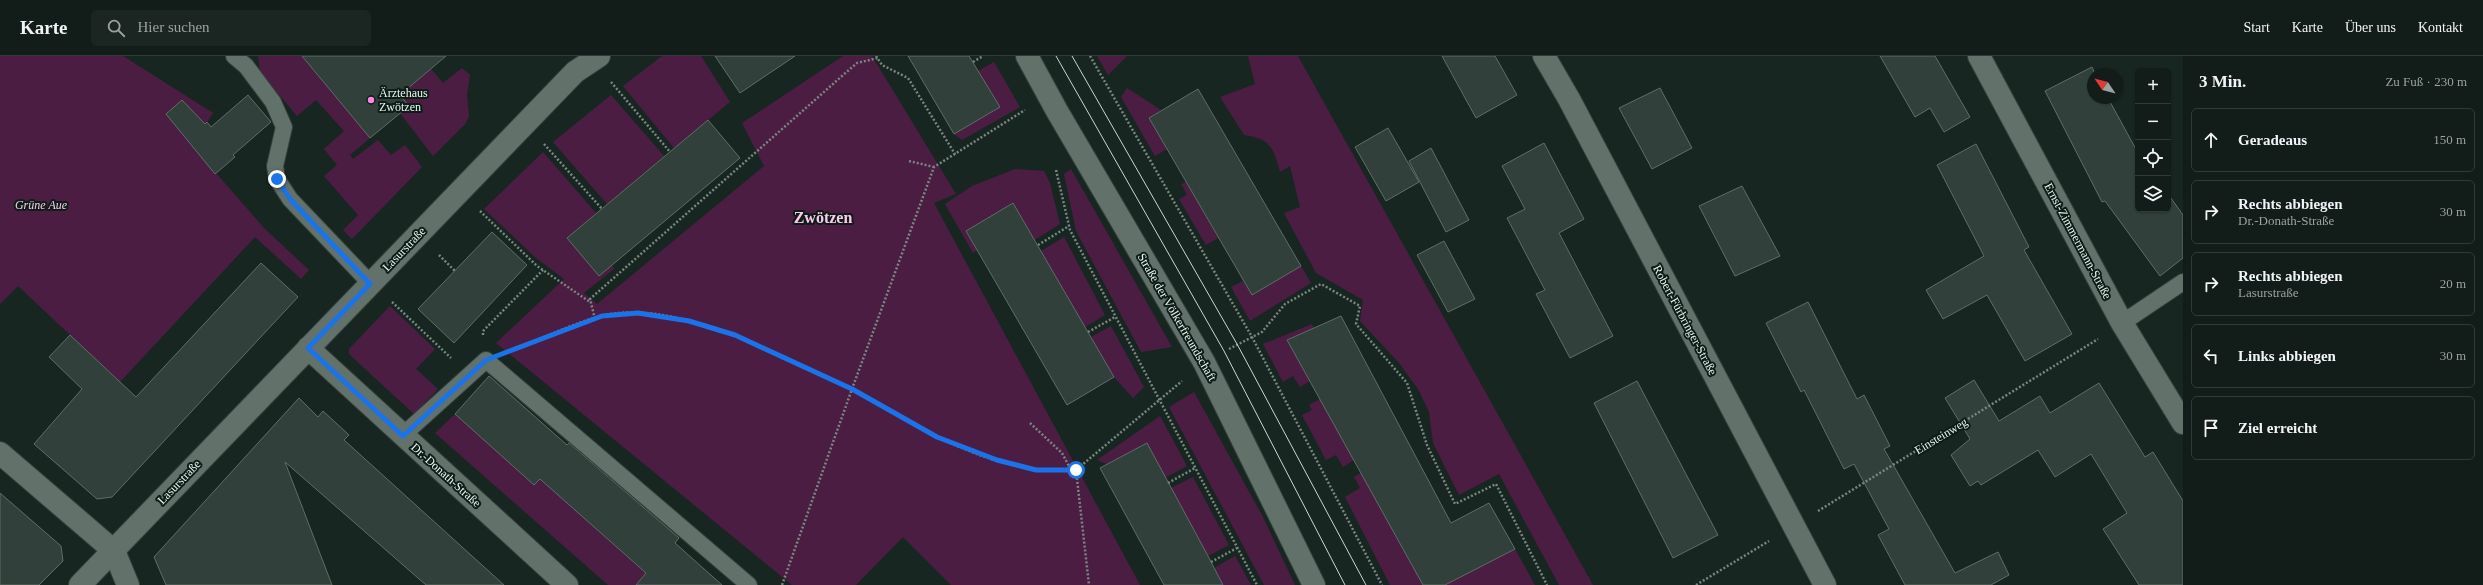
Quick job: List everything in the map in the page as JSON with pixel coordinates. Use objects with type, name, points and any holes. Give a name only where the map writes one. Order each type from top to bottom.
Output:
[{"type":"street","name":"Lasurstraße","points":[[80,585],[575,72],[599,56]]},
{"type":"street","name":"Straße der Völkerfreundschaft","points":[[1027,56],[1057,112],[1204,362],[1314,585]]},
{"type":"street","name":"Robert-Fürbringer-Straße","points":[[1544,56],[1569,99],[1825,585]]},
{"type":"street","name":"Ernst-Zimmermann-Straße","points":[[1979,56],[2122,323],[2183,423]]},
{"type":"street","name":"Dr.-Donath-Straße","points":[[308,348],[567,585]]},
{"type":"street","points":[[0,453],[114,551],[128,585]]},
{"type":"lane","points":[[237,57],[273,102],[284,126],[275,166],[277,179],[290,199],[370,284]]},
{"type":"lane","points":[[2122,323],[2183,282]]},
{"type":"lane","points":[[403,436],[486,360],[749,585]]},
{"type":"path","points":[[973,62],[983,56]]},
{"type":"path","points":[[1090,56],[1252,337],[1382,585]]},
{"type":"path","points":[[595,319],[590,298],[857,63],[877,57],[882,65],[908,78],[955,154]]},
{"type":"path","points":[[611,82],[670,152]]},
{"type":"path","points":[[1023,102],[1030,116]]},
{"type":"path","points":[[782,585],[934,167],[1026,109]]},
{"type":"path","points":[[543,142],[602,209]]},
{"type":"path","points":[[909,161],[934,167]]},
{"type":"path","points":[[1054,163],[1069,226],[1158,400],[1257,585]]},
{"type":"path","points":[[476,208],[543,270],[591,302]]},
{"type":"path","points":[[1038,245],[1069,226]]},
{"type":"path","points":[[434,251],[455,271]]},
{"type":"path","points":[[543,270],[483,331],[486,360],[602,316],[638,313],[689,321],[735,335],[852,389],[937,437],[997,460],[1036,470],[1076,470],[1204,362],[1262,332],[1285,304],[1321,284],[1360,306],[1356,324],[1407,383],[1427,445],[1455,504],[1496,484],[1547,585]]},
{"type":"path","points":[[388,298],[469,375]]},
{"type":"path","points":[[1088,332],[1115,317]]},
{"type":"path","name":"Einsteinweg","points":[[1696,585],[1794,527],[2122,323]]},
{"type":"path","points":[[1030,423],[1062,453],[1071,470]]},
{"type":"path","points":[[1168,483],[1195,468]]},
{"type":"path","points":[[1076,470],[1089,585]]},
{"type":"path","points":[[1211,562],[1237,548]]},
{"type":"green space","name":"Grüne Aue","points":[[0,56],[123,56],[213,113],[207,122],[187,140],[264,228],[309,270],[301,279],[255,237],[120,382],[18,286],[0,304]]},
{"type":"green space","points":[[258,56],[302,56],[370,138],[350,155],[353,159],[378,140],[391,155],[405,145],[422,167],[352,239],[343,230],[358,215],[324,176],[337,165],[324,149],[344,131],[316,100],[297,116],[260,72]]},
{"type":"green space","points":[[662,56],[701,56],[730,102],[674,148],[623,86]]},
{"type":"green space","points":[[843,56],[872,56],[956,194],[934,203],[1140,585],[951,585],[903,537],[856,585],[792,585],[496,343],[564,279],[536,258],[484,209],[543,152],[596,213],[567,238],[615,268],[584,293],[597,304],[764,166],[742,123]]},
{"type":"green space","points":[[1097,56],[1127,56],[1108,75]]},
{"type":"green space","points":[[1248,56],[1298,56],[1593,585],[1559,585],[1499,474],[1459,495],[1433,443],[1429,412],[1418,389],[1399,363],[1360,321],[1363,300],[1316,273],[1284,213],[1300,207],[1290,166],[1280,172],[1273,150],[1270,146],[1260,139],[1244,135],[1220,97],[1255,84]]},
{"type":"green space","points":[[994,62],[1020,107],[962,140],[954,134],[1000,107],[978,71]]},
{"type":"green space","points":[[462,68],[470,75],[467,94],[469,116],[466,123],[433,156],[400,113],[409,105],[400,95],[431,69],[443,83]]},
{"type":"green space","points":[[1127,88],[1161,110],[1149,118],[1167,149],[1155,156],[1121,97]]},
{"type":"green space","points":[[611,95],[664,156],[607,204],[553,142]]},
{"type":"green space","points":[[1015,169],[1044,171],[1050,183],[1060,224],[1035,240],[1013,203],[966,231],[977,250],[973,253],[945,204],[972,186]]},
{"type":"green space","points":[[1071,169],[1172,347],[1141,352],[1076,231],[1064,174]]},
{"type":"green space","points":[[1186,182],[1218,238],[1206,245],[1179,199],[1187,195],[1181,184]]},
{"type":"green space","points":[[1064,237],[1105,315],[1085,327],[1041,251]]},
{"type":"green space","points":[[1301,266],[1311,283],[1250,321],[1231,287],[1243,281],[1252,295]]},
{"type":"green space","points":[[390,306],[435,349],[416,369],[438,389],[414,414],[349,354],[349,349]]},
{"type":"green space","points":[[1312,324],[1314,328],[1287,340],[1310,381],[1300,387],[1293,376],[1283,382],[1263,344]]},
{"type":"green space","points":[[1111,326],[1144,387],[1133,398],[1114,377],[1091,337]]},
{"type":"green space","points":[[1194,392],[1263,517],[1295,585],[1264,585],[1169,407]]},
{"type":"green space","points":[[1320,399],[1354,460],[1343,467],[1336,455],[1326,460],[1302,415],[1312,410],[1309,405]]},
{"type":"green space","points":[[455,414],[534,484],[540,479],[646,573],[641,578],[648,585],[608,585],[435,433]]},
{"type":"green space","points":[[1160,416],[1187,466],[1165,478],[1147,443],[1107,464],[1097,460]]},
{"type":"green space","points":[[1361,473],[1423,585],[1390,585],[1345,497],[1360,488],[1354,477]]},
{"type":"green space","points":[[1193,477],[1229,545],[1208,556],[1171,488]]},
{"type":"green space","points":[[1515,549],[1535,585],[1445,585]]},
{"type":"green space","points":[[1235,556],[1251,585],[1223,585],[1214,568]]},
{"type":"building","name":"Ärztehaus Zwötzen","points":[[302,56],[446,56],[400,95],[409,106],[370,138]]},
{"type":"building","points":[[715,56],[795,56],[740,93]]},
{"type":"building","points":[[908,56],[969,56],[1000,107],[954,134]]},
{"type":"building","points":[[1442,56],[1495,56],[1517,95],[1476,118]]},
{"type":"building","points":[[1880,56],[1935,56],[1970,117],[1944,132],[1930,108],[1915,117]]},
{"type":"building","points":[[2087,70],[2087,104],[2111,104],[2135,148],[2135,212],[2171,212],[2171,198],[2183,215],[2183,258],[2160,276],[2105,201],[2102,202],[2045,91]]},
{"type":"building","points":[[1660,88],[1692,148],[1652,169],[1619,108]]},
{"type":"building","points":[[1198,89],[1301,266],[1252,295],[1149,118]]},
{"type":"building","points":[[248,95],[271,122],[233,155],[235,157],[215,174],[166,114],[182,100],[205,124],[207,122],[211,127]]},
{"type":"building","points":[[708,120],[740,158],[599,276],[567,238]]},
{"type":"building","points":[[1388,128],[1419,182],[1386,201],[1355,147]]},
{"type":"building","points":[[1544,143],[1584,219],[1559,233],[1613,336],[1570,358],[1536,294],[1545,290],[1507,218],[1525,209],[1502,166]]},
{"type":"building","points":[[1976,144],[2029,247],[2024,250],[2072,334],[2025,361],[1987,295],[1943,319],[1926,290],[1984,256],[1937,165]]},
{"type":"building","points":[[1431,148],[1469,220],[1446,232],[1409,161]]},
{"type":"building","points":[[1742,186],[1780,256],[1735,276],[1699,206]]},
{"type":"building","points":[[1013,203],[1114,377],[1067,405],[966,231]]},
{"type":"building","points":[[492,232],[527,265],[454,343],[418,309]]},
{"type":"building","points":[[1444,241],[1475,299],[1448,312],[1417,255]]},
{"type":"building","points":[[261,263],[298,297],[112,497],[97,499],[34,444],[82,389],[49,357],[70,335],[136,397]]},
{"type":"building","points":[[1808,302],[1857,399],[1864,395],[1890,446],[1884,449],[1955,573],[1998,552],[2009,575],[1991,585],[1905,585],[1878,535],[1889,529],[1854,464],[1844,469],[1804,390],[1801,392],[1766,323]]},
{"type":"building","points":[[1341,316],[1451,523],[1489,503],[1515,549],[1445,585],[1423,585],[1287,340]]},
{"type":"building","points":[[489,376],[567,445],[569,443],[679,538],[675,543],[722,585],[636,585],[646,573],[540,479],[534,485],[455,414]]},
{"type":"building","points":[[1974,380],[1999,421],[2040,396],[2050,413],[2099,383],[2145,457],[2153,452],[2183,501],[2183,585],[2139,585],[2103,529],[2127,513],[2091,454],[2055,477],[2038,450],[1981,485],[1978,481],[1970,486],[1951,455],[1970,439],[1945,398]]},
{"type":"building","points":[[1637,381],[1718,535],[1673,558],[1594,403]]},
{"type":"building","points":[[299,398],[318,417],[323,411],[349,435],[344,440],[504,585],[426,585],[285,462],[332,585],[166,585],[154,557]]},
{"type":"building","points":[[1147,443],[1223,585],[1164,585],[1100,468]]},
{"type":"building","points":[[0,493],[61,546],[63,561],[39,585],[0,585]]},
{"type":"tram line","points":[[1056,56],[1224,351],[1345,585]]},
{"type":"tram line","points":[[1072,56],[1237,344],[1366,585]]},
{"type":"place","name":"Ärztehaus Zwötzen","points":[[371,100]]},
{"type":"district","name":"Zwötzen","points":[[823,217]]},
{"type":"route","points":[[277,179],[290,199],[370,284],[308,348],[403,436],[486,360],[602,316],[638,313],[689,321],[735,335],[852,389],[937,437],[997,460],[1036,470],[1076,470]]}]
